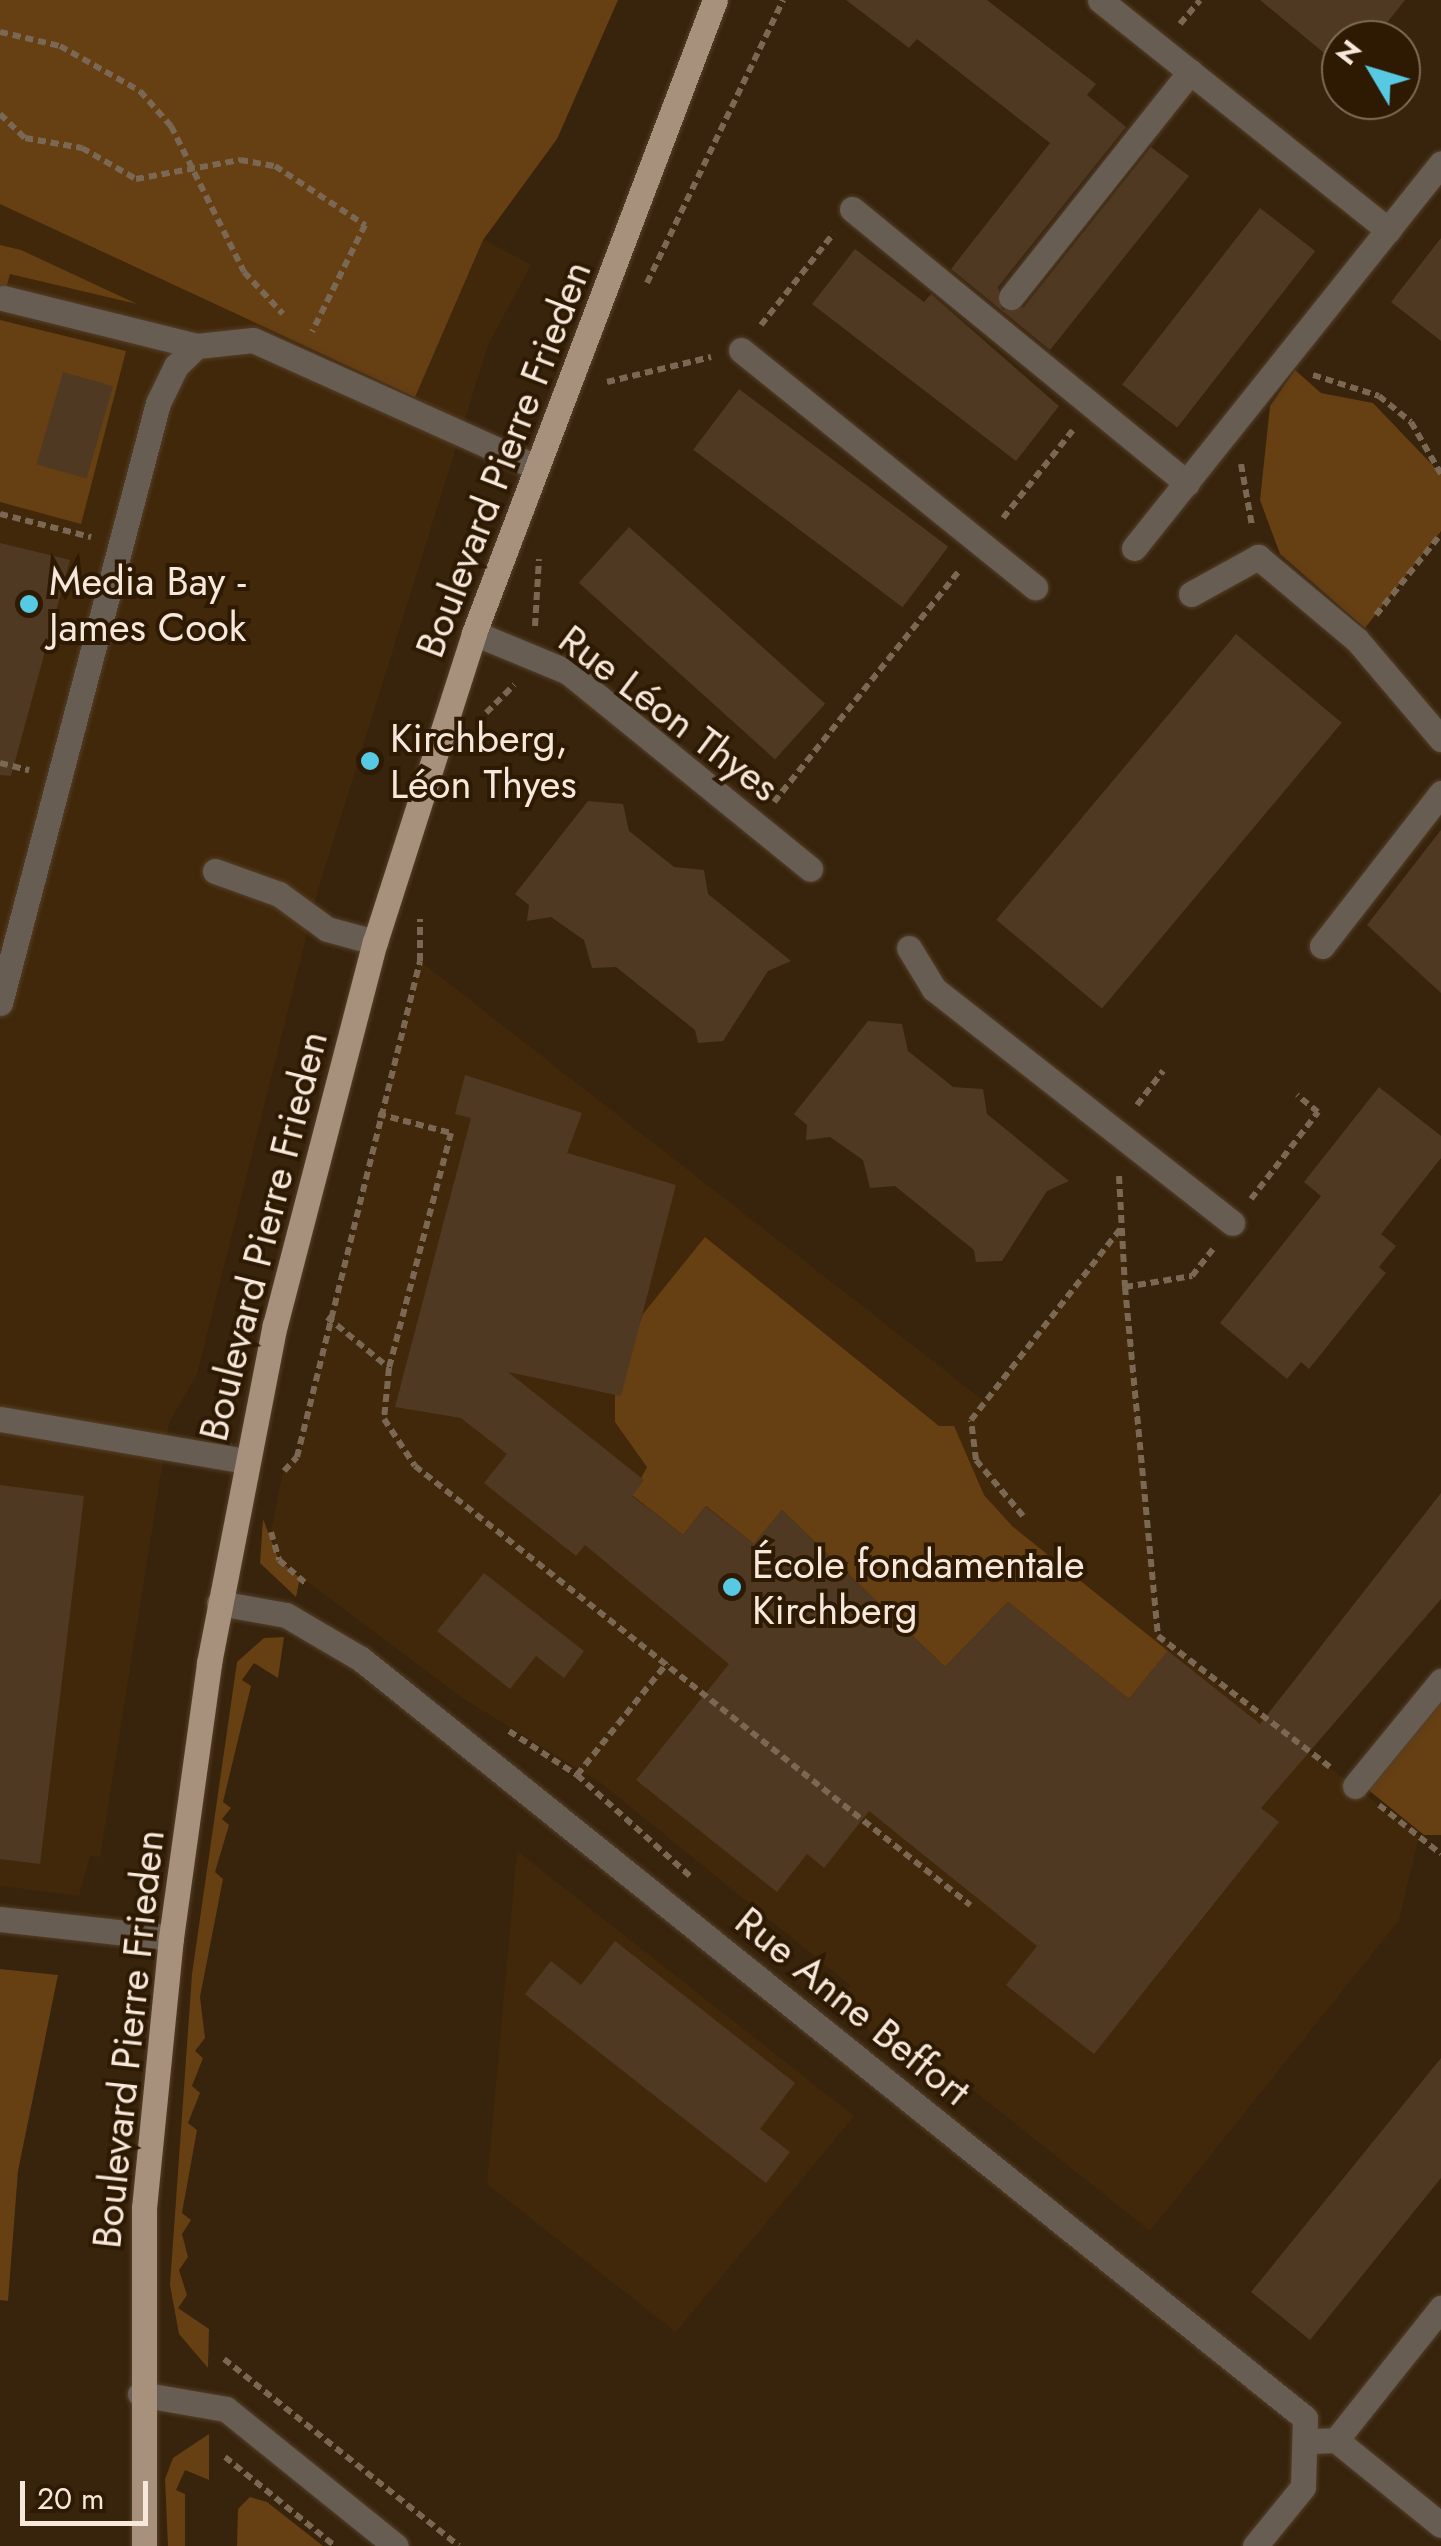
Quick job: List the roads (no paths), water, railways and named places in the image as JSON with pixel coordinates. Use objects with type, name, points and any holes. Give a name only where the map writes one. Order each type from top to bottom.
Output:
[{"type":"main road","name":"Boulevard Pierre Frieden","points":[[144,2546],[140,2394],[144,2208],[171,1938],[219,1603],[246,1460],[376,942],[474,633],[716,0]]},
{"type":"street","points":[[1100,0],[1388,230]]},
{"type":"street","points":[[1012,297],[1190,72]]},
{"type":"street","points":[[1134,548],[1441,164]]},
{"type":"street","points":[[852,209],[1187,483]]},
{"type":"street","points":[[3,298],[197,346],[253,340],[535,467]]},
{"type":"street","points":[[0,1003],[158,403],[197,346]]},
{"type":"street","points":[[742,350],[1035,587]]},
{"type":"street","points":[[1191,594],[1258,557],[1357,640],[1441,740]]},
{"type":"street","name":"Rue Léon Thyes","points":[[474,633],[526,651],[568,672],[810,869]]},
{"type":"street","points":[[1322,946],[1441,793]]},
{"type":"street","points":[[216,871],[279,894],[327,929],[376,942]]},
{"type":"street","points":[[909,948],[934,989],[1232,1223]]},
{"type":"street","points":[[0,1419],[246,1460]]},
{"type":"street","name":"Rue Anne Beffort","points":[[219,1603],[314,1626],[1305,2418],[1323,2440],[1441,2525]]},
{"type":"street","points":[[1355,1786],[1441,1681]]},
{"type":"street","points":[[0,1919],[171,1938]]},
{"type":"street","points":[[1255,2546],[1303,2487],[1323,2440],[1441,2308]]},
{"type":"street","points":[[140,2394],[226,2409],[396,2546]]},
{"type":"place","name":"Media Bay - James Cook","points":[[29,604]]},
{"type":"place","name":"Kirchberg, Léon Thyes","points":[[370,761]]},
{"type":"place","name":"École fondamentale Kirchberg","points":[[732,1587]]}]
